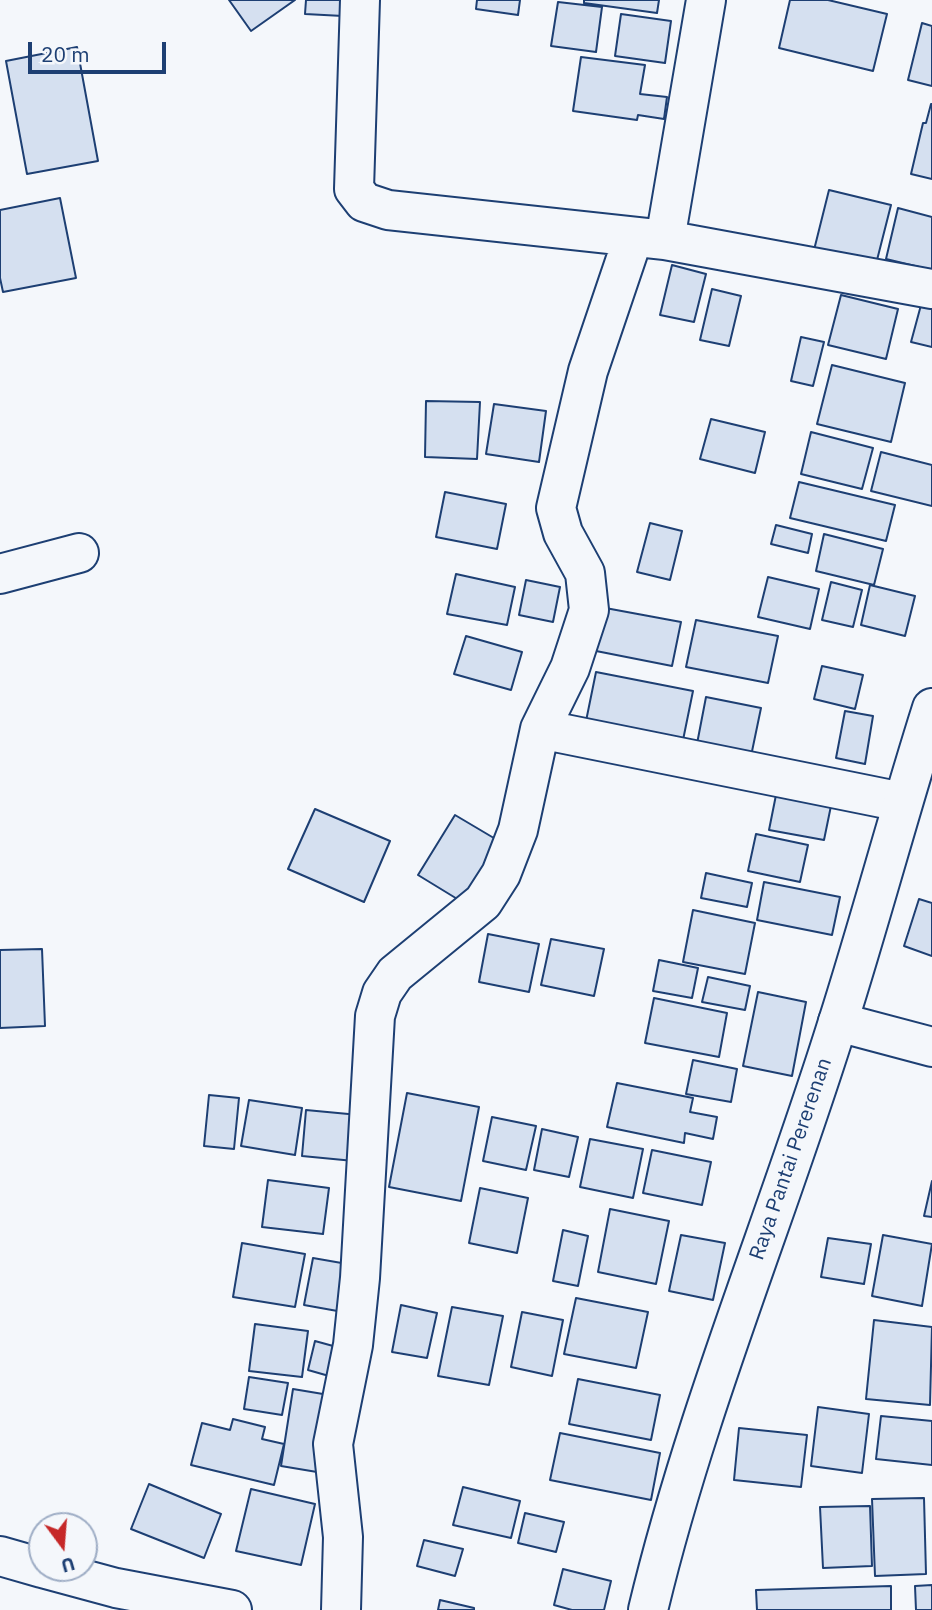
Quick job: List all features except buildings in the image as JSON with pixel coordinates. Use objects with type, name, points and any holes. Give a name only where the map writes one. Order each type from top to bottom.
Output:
[{"type":"street","points":[[360,0],[354,189],[364,202],[388,211],[649,239],[932,289]]},
{"type":"street","points":[[341,1610],[343,1537],[333,1444],[353,1345],[360,1278],[375,1016],[382,993],[395,974],[483,902],[501,874],[518,830],[540,729],[569,668],[589,610],[585,573],[563,533],[556,508],[588,371],[649,239],[706,0]]},
{"type":"street","points":[[0,574],[79,553]]},
{"type":"street","name":"Raya Pantai Pererenan","points":[[648,1610],[721,1364],[838,1022],[932,708]]},
{"type":"street","points":[[540,729],[902,802]]},
{"type":"street","points":[[838,1022],[932,1047]]},
{"type":"street","points":[[0,1556],[28,1564]]},
{"type":"street","points":[[75,1582],[114,1599],[232,1610]]}]
